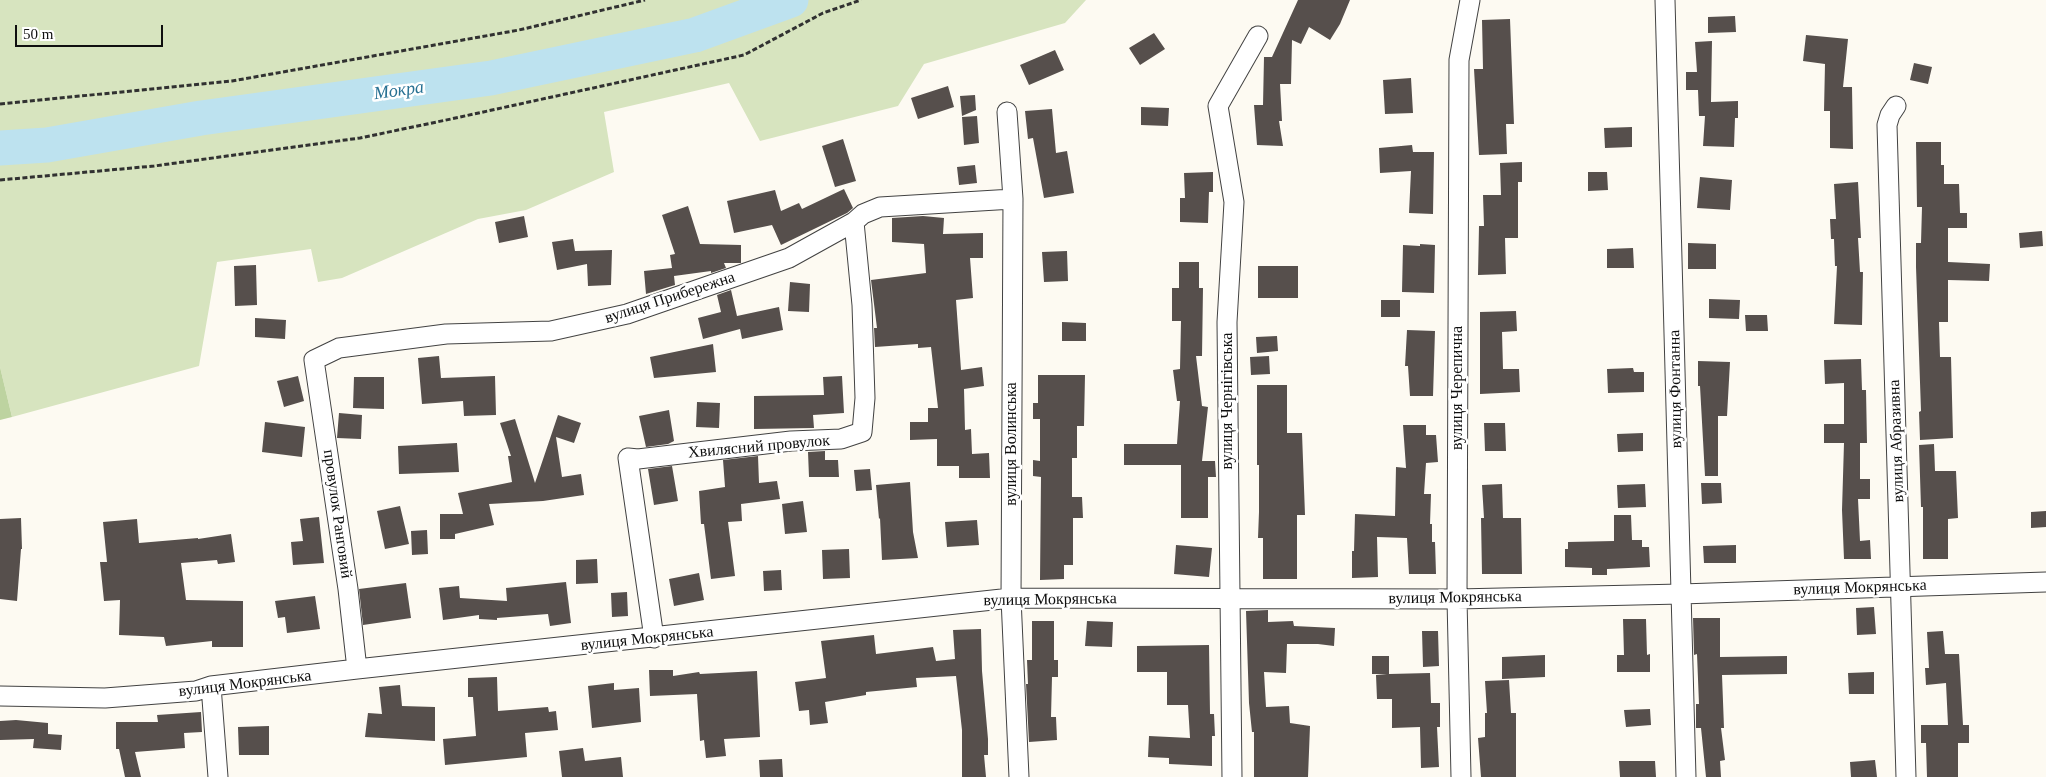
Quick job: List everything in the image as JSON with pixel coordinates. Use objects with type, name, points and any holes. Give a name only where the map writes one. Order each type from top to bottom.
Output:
[{"type":"street","name":"вулиця Черепична","points":[[1461,777],[1457,599],[1459,60],[1470,0]]},
{"type":"street","name":"вулиця Фонтанна","points":[[1665,0],[1686,777]]},
{"type":"street","name":"вулиця Чернігівська","points":[[1232,777],[1227,322],[1234,202],[1218,106],[1258,36]]},
{"type":"street","name":"вулиця Абразивна","points":[[1896,106],[1890,115],[1887,125],[1906,777]]},
{"type":"street","name":"вулиця Волинська","points":[[1007,112],[1013,199],[1011,598],[1020,777]]},
{"type":"street","name":"вулиця Прибережна","points":[[314,360],[340,348],[446,334],[551,331],[627,314],[789,258],[854,222],[863,214],[880,207],[1013,199]]},
{"type":"street","name":"Хвилясний провулок","points":[[654,638],[628,458],[647,458],[791,441],[840,439],[862,432],[865,398],[863,314],[854,222]]},
{"type":"street","name":"провулок Ранговий","points":[[314,360],[348,589],[357,669]]},
{"type":"street","name":"вулиця Мокрянська","points":[[0,696],[105,698],[196,691],[211,686],[357,669],[1011,598],[1457,599],[2046,582]]},
{"type":"street","points":[[211,686],[218,777]]},
{"type":"path","points":[[0,104],[232,81],[519,30],[645,0]]},
{"type":"path","points":[[0,180],[173,163],[360,138],[451,119],[744,55],[823,13],[862,0]]},
{"type":"green space","points":[[0,0],[1086,0],[1065,23],[924,64],[898,106],[760,141],[729,83],[604,112],[614,172],[526,210],[478,219],[342,278],[318,282],[311,249],[217,262],[199,366],[12,417],[0,367]]},
{"type":"green space","points":[[0,367],[12,417],[0,420]]},
{"type":"building","points":[[1298,0],[1350,0],[1340,24],[1330,40],[1309,27],[1301,44],[1292,40],[1291,84],[1280,84],[1282,121],[1279,121],[1283,146],[1257,145],[1254,105],[1263,105],[1264,57],[1272,57]]},
{"type":"building","points":[[1735,16],[1736,32],[1708,33],[1708,17]]},
{"type":"building","points":[[1510,19],[1514,124],[1506,124],[1507,154],[1479,155],[1474,69],[1483,69],[1482,20]]},
{"type":"building","points":[[1154,33],[1165,49],[1140,65],[1129,48]]},
{"type":"building","points":[[1806,35],[1848,39],[1843,87],[1852,87],[1853,149],[1830,148],[1830,111],[1824,111],[1825,64],[1803,61]]},
{"type":"building","points":[[1712,41],[1711,102],[1738,101],[1738,118],[1735,118],[1734,147],[1703,146],[1705,116],[1699,116],[1698,90],[1686,90],[1686,72],[1697,72],[1695,42]]},
{"type":"building","points":[[1055,50],[1064,70],[1029,85],[1020,65]]},
{"type":"building","points":[[1914,63],[1932,67],[1928,84],[1910,80]]},
{"type":"building","points":[[1411,78],[1413,113],[1385,114],[1383,80]]},
{"type":"building","points":[[948,86],[954,107],[918,119],[911,98]]},
{"type":"building","points":[[975,95],[976,110],[962,116],[960,96]]},
{"type":"building","points":[[1141,107],[1169,108],[1168,126],[1141,125]]},
{"type":"building","points":[[1052,109],[1056,153],[1067,151],[1074,193],[1044,198],[1033,138],[1028,139],[1025,111]]},
{"type":"building","points":[[977,116],[979,143],[964,145],[962,117]]},
{"type":"building","points":[[1632,127],[1632,147],[1605,148],[1604,128]]},
{"type":"building","points":[[843,139],[856,181],[835,187],[822,146]]},
{"type":"building","points":[[1916,142],[1941,142],[1941,165],[1944,165],[1944,184],[1959,184],[1960,213],[1967,213],[1967,228],[1948,228],[1948,262],[1990,264],[1989,281],[1948,280],[1948,322],[1939,322],[1940,357],[1951,357],[1953,438],[1920,440],[1919,412],[1921,411],[1916,243],[1921,243],[1922,207],[1917,207]]},
{"type":"building","points":[[1412,145],[1413,152],[1434,152],[1433,214],[1409,213],[1411,171],[1380,173],[1379,148]]},
{"type":"building","points":[[1522,162],[1522,182],[1518,182],[1518,238],[1505,238],[1506,274],[1478,275],[1479,226],[1484,226],[1483,195],[1501,195],[1500,163]]},
{"type":"building","points":[[975,165],[977,183],[959,185],[957,167]]},
{"type":"building","points":[[1213,172],[1213,192],[1209,192],[1208,223],[1180,222],[1180,198],[1185,198],[1184,173]]},
{"type":"building","points":[[1588,172],[1607,172],[1608,190],[1588,191]]},
{"type":"building","points":[[1700,177],[1732,180],[1730,210],[1697,208]]},
{"type":"building","points":[[1858,182],[1861,238],[1858,238],[1860,272],[1863,272],[1862,325],[1834,324],[1837,266],[1835,266],[1834,239],[1831,239],[1830,219],[1836,219],[1834,184]]},
{"type":"building","points":[[844,189],[853,208],[847,213],[781,245],[772,225],[734,233],[727,201],[775,190],[781,211],[799,203],[802,209]]},
{"type":"building","points":[[688,206],[700,244],[741,245],[741,263],[724,263],[726,268],[711,273],[711,271],[674,276],[675,285],[646,294],[644,271],[672,268],[670,255],[675,254],[662,215]]},
{"type":"building","points":[[524,216],[528,237],[499,243],[495,222]]},
{"type":"building","points":[[923,216],[944,218],[943,234],[983,233],[983,258],[970,258],[973,298],[956,300],[961,370],[982,367],[984,386],[964,389],[965,430],[971,429],[972,454],[989,453],[990,478],[959,478],[959,466],[937,466],[937,439],[910,440],[910,422],[928,422],[928,408],[938,408],[931,347],[918,348],[918,344],[875,347],[874,328],[877,328],[871,280],[926,273],[924,244],[892,242],[892,218]]},
{"type":"building","points":[[2042,231],[2043,246],[2020,248],[2019,233]]},
{"type":"building","points":[[573,239],[575,251],[612,250],[611,285],[588,286],[587,264],[557,270],[552,242]]},
{"type":"building","points":[[1688,243],[1716,244],[1716,269],[1688,269]]},
{"type":"building","points":[[1420,244],[1435,245],[1434,293],[1402,292],[1403,245],[1420,246]]},
{"type":"building","points":[[1633,248],[1634,268],[1607,268],[1607,249]]},
{"type":"building","points":[[1067,251],[1068,281],[1044,282],[1042,252]]},
{"type":"building","points":[[1179,262],[1199,262],[1199,288],[1203,288],[1202,356],[1196,356],[1202,406],[1208,407],[1202,461],[1215,461],[1216,477],[1208,477],[1208,518],[1181,518],[1181,465],[1124,465],[1124,444],[1177,444],[1180,401],[1177,401],[1173,370],[1180,369],[1181,321],[1172,321],[1172,288],[1179,288]]},
{"type":"building","points":[[256,265],[257,305],[235,306],[234,266]]},
{"type":"building","points":[[1258,266],[1298,266],[1298,298],[1258,298]]},
{"type":"building","points":[[790,282],[810,284],[809,312],[788,311]]},
{"type":"building","points":[[731,290],[737,316],[779,307],[783,330],[742,339],[740,329],[703,339],[698,318],[721,312],[717,295]]},
{"type":"building","points":[[1709,299],[1740,300],[1739,319],[1709,318]]},
{"type":"building","points":[[1381,300],[1400,300],[1400,317],[1381,317]]},
{"type":"building","points":[[1516,311],[1517,331],[1502,332],[1503,369],[1519,369],[1520,392],[1480,394],[1480,312]]},
{"type":"building","points":[[1745,315],[1767,315],[1768,331],[1746,331]]},
{"type":"building","points":[[255,318],[286,320],[285,339],[255,337]]},
{"type":"building","points":[[1062,322],[1086,323],[1086,341],[1062,341]]},
{"type":"building","points":[[1407,330],[1435,331],[1433,396],[1410,396],[1408,366],[1405,366]]},
{"type":"building","points":[[1277,336],[1278,351],[1257,353],[1256,337]]},
{"type":"building","points":[[713,344],[716,372],[654,378],[650,357]]},
{"type":"building","points":[[439,356],[441,378],[495,376],[496,415],[464,416],[463,401],[422,404],[418,358]]},
{"type":"building","points":[[1269,356],[1270,374],[1251,375],[1250,357]]},
{"type":"building","points":[[1861,359],[1862,390],[1866,390],[1867,443],[1860,443],[1860,479],[1870,479],[1870,499],[1858,499],[1860,541],[1870,540],[1871,559],[1844,559],[1842,510],[1844,443],[1824,443],[1824,424],[1844,424],[1844,383],[1825,384],[1824,360]]},
{"type":"building","points":[[1698,361],[1730,362],[1727,416],[1718,416],[1718,476],[1705,476],[1700,386],[1698,386]]},
{"type":"building","points":[[1633,368],[1634,372],[1644,372],[1644,392],[1608,393],[1607,369]]},
{"type":"building","points":[[1038,375],[1085,375],[1084,426],[1077,426],[1077,458],[1072,458],[1072,497],[1082,497],[1083,518],[1073,518],[1073,565],[1064,565],[1064,579],[1040,580],[1041,477],[1033,476],[1033,460],[1040,461],[1040,419],[1033,419],[1033,403],[1038,403]]},
{"type":"building","points":[[298,376],[304,401],[284,407],[277,381]]},
{"type":"building","points":[[842,376],[844,413],[813,415],[814,428],[754,429],[754,396],[824,395],[823,377]]},
{"type":"building","points":[[354,377],[384,377],[384,409],[353,408]]},
{"type":"building","points":[[1257,385],[1287,385],[1287,433],[1302,433],[1305,515],[1297,515],[1297,579],[1263,579],[1263,538],[1258,538]]},
{"type":"building","points":[[697,402],[720,403],[719,428],[696,427]]},
{"type":"building","points":[[669,410],[674,441],[668,444],[646,447],[639,416]]},
{"type":"building","points":[[339,413],[362,415],[361,439],[337,438]]},
{"type":"building","points":[[558,415],[581,423],[574,443],[556,437],[562,477],[581,474],[584,495],[543,501],[489,504],[494,525],[455,534],[455,539],[440,539],[440,514],[463,514],[458,493],[512,482],[508,456],[511,456],[500,423],[515,419],[535,483]]},
{"type":"building","points":[[265,422],[305,427],[302,457],[262,452]]},
{"type":"building","points":[[1484,423],[1505,423],[1506,451],[1485,451]]},
{"type":"building","points":[[1403,425],[1426,425],[1426,435],[1436,435],[1438,462],[1426,463],[1424,494],[1431,494],[1430,524],[1432,524],[1432,542],[1435,542],[1436,574],[1409,574],[1407,538],[1377,537],[1378,577],[1352,578],[1355,514],[1395,516],[1396,467],[1406,468]]},
{"type":"building","points":[[1643,433],[1643,451],[1618,452],[1617,434]]},
{"type":"building","points":[[457,443],[459,472],[399,474],[398,446]]},
{"type":"building","points":[[1934,444],[1935,471],[1956,471],[1958,518],[1948,519],[1948,559],[1923,559],[1923,507],[1921,507],[1919,445]]},
{"type":"building","points":[[825,451],[825,460],[838,460],[839,477],[809,477],[808,452]]},
{"type":"building","points":[[758,456],[759,483],[777,481],[780,499],[741,504],[742,521],[728,522],[735,576],[711,579],[704,524],[701,524],[699,491],[725,487],[723,460]]},
{"type":"building","points":[[672,466],[678,501],[654,505],[648,469]]},
{"type":"building","points":[[870,469],[872,490],[856,491],[854,470]]},
{"type":"building","points":[[910,482],[913,532],[918,558],[882,560],[876,485]]},
{"type":"building","points":[[1701,483],[1721,483],[1722,503],[1702,504]]},
{"type":"building","points":[[1502,484],[1503,518],[1521,518],[1522,574],[1482,574],[1481,518],[1484,518],[1482,485]]},
{"type":"building","points":[[1645,484],[1646,507],[1618,508],[1617,485]]},
{"type":"building","points":[[803,501],[807,532],[785,534],[782,504]]},
{"type":"building","points":[[400,506],[409,544],[385,549],[377,511]]},
{"type":"building","points":[[2046,511],[2046,527],[2031,528],[2031,512]]},
{"type":"building","points":[[1614,515],[1631,515],[1632,540],[1642,540],[1642,547],[1649,547],[1650,567],[1607,569],[1607,575],[1592,575],[1592,568],[1565,567],[1565,549],[1568,549],[1568,542],[1614,541]]},
{"type":"building","points":[[319,517],[324,563],[293,565],[291,542],[303,541],[300,519]]},
{"type":"building","points":[[21,518],[22,549],[17,601],[0,599],[0,519]]},
{"type":"building","points":[[137,519],[139,543],[198,539],[231,534],[235,562],[218,564],[217,560],[181,563],[186,600],[243,601],[243,647],[212,647],[212,641],[166,646],[164,637],[119,635],[120,600],[104,601],[100,562],[107,562],[103,522]]},
{"type":"building","points":[[977,520],[979,545],[947,547],[945,522]]},
{"type":"building","points":[[427,530],[428,554],[412,555],[411,531]]},
{"type":"building","points":[[1176,545],[1212,548],[1209,577],[1174,574]]},
{"type":"building","points":[[1736,545],[1736,563],[1704,563],[1703,546]]},
{"type":"building","points":[[849,549],[850,578],[823,579],[822,550]]},
{"type":"building","points":[[597,559],[598,583],[576,584],[576,560]]},
{"type":"building","points":[[781,570],[782,590],[764,591],[763,571]]},
{"type":"building","points":[[699,573],[704,600],[674,606],[669,579]]},
{"type":"building","points":[[566,582],[571,623],[550,626],[548,614],[497,618],[497,620],[479,619],[479,615],[443,620],[439,588],[459,586],[460,598],[507,601],[506,588]]},
{"type":"building","points":[[406,583],[411,618],[363,625],[359,589]]},
{"type":"building","points":[[627,592],[628,616],[612,617],[611,593]]},
{"type":"building","points":[[315,596],[320,629],[287,633],[285,617],[278,618],[275,601]]},
{"type":"building","points":[[1874,607],[1876,634],[1857,635],[1856,608]]},
{"type":"building","points":[[1268,610],[1268,622],[1293,621],[1294,626],[1335,628],[1334,646],[1287,644],[1286,673],[1264,672],[1266,707],[1289,706],[1290,723],[1310,726],[1308,777],[1254,777],[1254,732],[1252,732],[1249,703],[1246,611]]},
{"type":"building","points":[[1693,618],[1720,618],[1720,657],[1787,656],[1787,674],[1722,675],[1724,728],[1721,728],[1725,760],[1720,761],[1721,777],[1706,777],[1701,728],[1696,728],[1696,704],[1699,704],[1697,654],[1694,655]]},
{"type":"building","points":[[1623,619],[1646,619],[1647,655],[1650,654],[1650,672],[1617,672],[1617,655],[1624,655]]},
{"type":"building","points":[[1032,621],[1054,621],[1054,660],[1058,660],[1058,677],[1052,677],[1051,717],[1056,717],[1057,740],[1029,742],[1026,684],[1028,684],[1027,660],[1032,660]]},
{"type":"building","points":[[1087,621],[1113,622],[1112,647],[1085,646]]},
{"type":"building","points":[[981,629],[982,671],[988,739],[988,755],[984,755],[986,777],[962,777],[962,730],[956,676],[916,678],[917,687],[866,692],[866,695],[825,702],[828,723],[810,725],[809,710],[799,711],[795,682],[826,678],[821,641],[874,635],[876,654],[933,647],[936,661],[955,659],[953,630]]},
{"type":"building","points":[[1422,631],[1438,631],[1439,666],[1423,667]]},
{"type":"building","points":[[1943,631],[1945,654],[1959,654],[1963,725],[1969,725],[1969,743],[1958,743],[1958,777],[1927,777],[1926,743],[1921,743],[1921,725],[1948,725],[1946,683],[1926,685],[1925,668],[1929,668],[1927,632]]},
{"type":"building","points":[[1209,645],[1210,714],[1214,714],[1215,736],[1212,736],[1212,766],[1169,764],[1169,758],[1148,757],[1149,736],[1190,738],[1188,705],[1167,705],[1167,672],[1137,672],[1137,646]]},
{"type":"building","points":[[1545,655],[1545,677],[1502,679],[1502,657]]},
{"type":"building","points":[[1372,656],[1389,656],[1389,674],[1430,673],[1431,703],[1440,703],[1440,727],[1437,727],[1439,767],[1421,768],[1420,727],[1392,728],[1392,699],[1377,699],[1376,675],[1387,674],[1372,674]]},
{"type":"building","points":[[649,670],[673,670],[673,676],[699,672],[700,674],[757,671],[760,737],[724,739],[726,756],[706,758],[704,740],[700,741],[697,694],[650,696]]},
{"type":"building","points":[[1874,672],[1874,694],[1849,694],[1848,673]]},
{"type":"building","points":[[497,677],[498,711],[548,707],[549,712],[556,711],[558,730],[525,733],[527,757],[445,765],[443,739],[476,736],[473,697],[468,697],[468,678]]},
{"type":"building","points":[[1509,680],[1511,713],[1516,713],[1516,777],[1481,777],[1478,738],[1485,737],[1485,713],[1487,713],[1485,681]]},
{"type":"building","points":[[614,683],[614,690],[639,688],[641,722],[592,728],[588,686]]},
{"type":"building","points":[[400,685],[402,706],[435,707],[435,741],[365,737],[368,713],[382,714],[379,687]]},
{"type":"building","points":[[1650,709],[1651,725],[1626,727],[1624,710]]},
{"type":"building","points":[[201,712],[202,732],[184,733],[185,748],[135,752],[141,777],[125,777],[119,749],[116,749],[116,722],[158,722],[157,715]]},
{"type":"building","points":[[16,720],[48,723],[48,734],[62,735],[61,750],[33,748],[34,739],[0,740],[0,721]]},
{"type":"building","points":[[269,726],[269,755],[239,755],[238,727]]},
{"type":"building","points":[[583,748],[585,761],[621,757],[623,777],[562,777],[559,751]]},
{"type":"building","points":[[782,759],[783,777],[760,777],[759,760]]},
{"type":"building","points":[[1875,760],[1877,777],[1851,777],[1850,762]]},
{"type":"building","points":[[1619,761],[1655,761],[1656,777],[1620,777]]},
{"type":"waterway","name":"Мокра","points":[[0,148],[47,145],[201,118],[491,78],[695,35],[791,0]]}]
